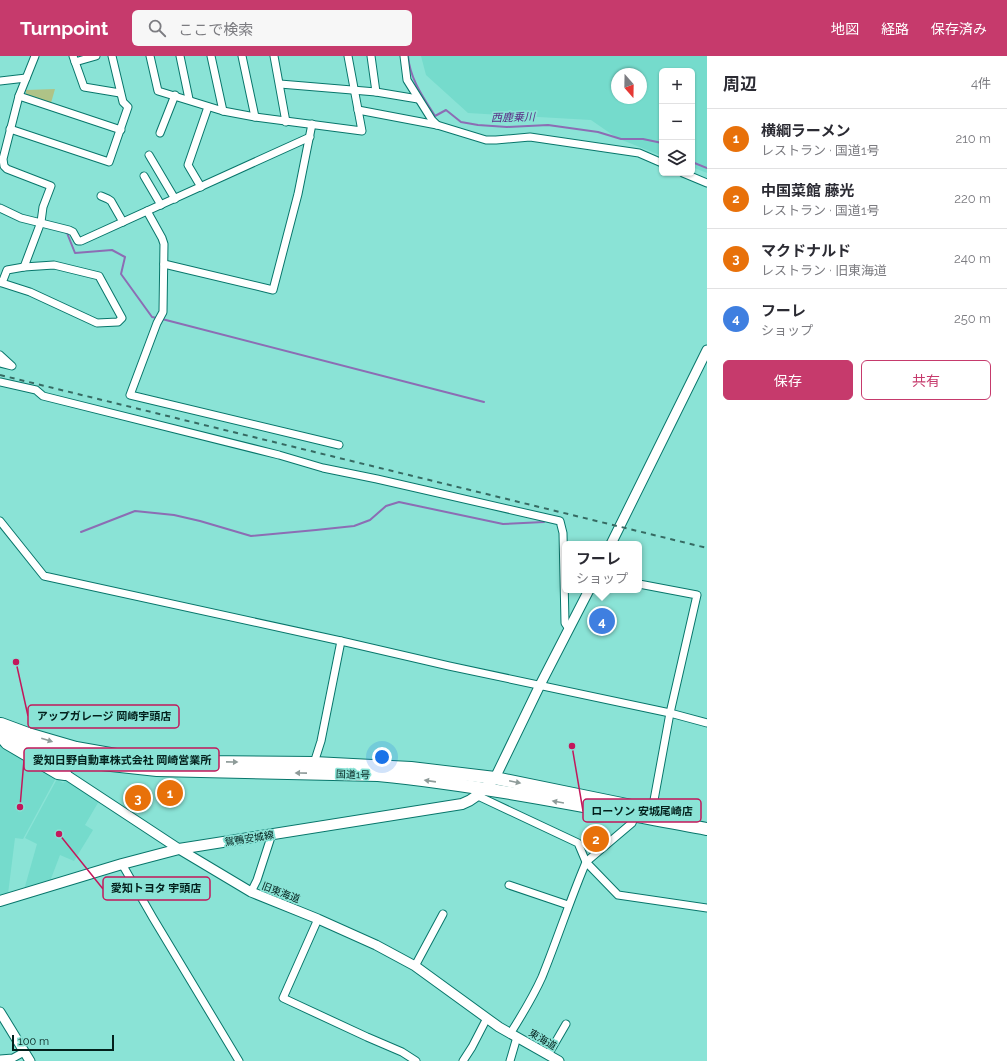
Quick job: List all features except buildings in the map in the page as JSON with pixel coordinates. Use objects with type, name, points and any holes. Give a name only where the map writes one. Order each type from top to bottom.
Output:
[{"type":"highway","name":"国道1号","points":[[0,724],[102,764],[157,770],[378,775],[410,778],[481,792],[707,829]]},
{"type":"highway","name":"国道1号","points":[[0,733],[27,743],[67,751],[133,758],[156,760],[314,763],[411,768],[495,778],[707,821]]},
{"type":"highway","points":[[0,733],[7,743],[58,773],[65,774]]},
{"type":"main road","name":"鴛鴨安城線","points":[[0,901],[122,864],[179,849],[462,804],[470,801],[495,778]]},
{"type":"street","points":[[24,267],[41,222],[43,207],[51,186],[7,169],[4,166],[2,158],[19,96],[35,56]]},
{"type":"street","points":[[96,56],[74,59],[84,87],[120,93]]},
{"type":"street","points":[[10,129],[109,162],[128,107],[123,102],[120,93],[112,56]]},
{"type":"street","points":[[150,56],[158,91],[189,99],[208,107],[223,111],[286,122],[362,131],[348,56]]},
{"type":"street","points":[[180,56],[189,99]]},
{"type":"street","points":[[211,56],[223,111]]},
{"type":"street","points":[[242,56],[255,117]]},
{"type":"street","points":[[274,56],[286,122]]},
{"type":"street","points":[[371,56],[376,92]]},
{"type":"street","points":[[404,56],[407,80],[418,99],[437,125]]},
{"type":"street","points":[[0,81],[26,78]]},
{"type":"street","points":[[280,84],[376,92],[418,99]]},
{"type":"street","points":[[160,133],[174,95]]},
{"type":"street","points":[[19,96],[121,130]]},
{"type":"street","points":[[201,187],[188,165],[208,107]]},
{"type":"street","points":[[358,110],[437,125],[486,140],[530,137],[639,153],[659,163]]},
{"type":"street","points":[[164,264],[273,290],[298,194],[312,124]]},
{"type":"street","points":[[0,208],[21,218],[69,230],[73,232],[78,241],[81,241],[310,137]]},
{"type":"street","points":[[149,155],[175,199]]},
{"type":"street","points":[[144,176],[162,205]]},
{"type":"street","points":[[690,176],[707,183]]},
{"type":"street","points":[[102,196],[111,201],[123,222]]},
{"type":"street","points":[[147,212],[164,244],[163,312],[130,395],[338,445]]},
{"type":"street","points":[[54,265],[99,276],[122,318],[118,322],[97,323],[30,292],[1,283],[7,270],[24,267],[54,265]]},
{"type":"street","points":[[613,541],[707,350]]},
{"type":"street","points":[[0,355],[12,366],[0,363]]},
{"type":"street","points":[[0,382],[36,390],[44,396],[279,455],[323,468],[560,521],[563,541]]},
{"type":"street","points":[[0,521],[44,576],[449,666],[670,713],[707,723]]},
{"type":"street","points":[[642,585],[697,595],[670,713],[652,811]]},
{"type":"street","points":[[564,593],[565,623],[569,629]]},
{"type":"street","points":[[495,778],[540,685],[587,593]]},
{"type":"street","points":[[314,763],[321,741],[341,641]]},
{"type":"street","points":[[65,774],[64,766],[67,751]]},
{"type":"street","name":"旧東海道","points":[[65,774],[179,849],[251,892],[318,919],[376,945],[415,966],[487,1018],[514,1035]]},
{"type":"street","points":[[481,792],[578,843],[586,862],[618,895],[707,908]]},
{"type":"street","points":[[510,1061],[514,1035],[542,977],[568,905],[586,862],[632,823],[635,816]]},
{"type":"street","points":[[251,892],[257,880],[272,834]]},
{"type":"street","points":[[122,864],[240,1061]]},
{"type":"street","points":[[509,885],[568,905]]},
{"type":"street","points":[[415,966],[443,914]]},
{"type":"street","points":[[318,919],[283,998],[367,1038],[402,1052],[416,1061]]},
{"type":"street","points":[[0,1012],[30,1061]]},
{"type":"street","points":[[463,1061],[487,1018]]},
{"type":"street","points":[[548,1055],[566,1024]]},
{"type":"street","name":"東海道","points":[[514,1035],[559,1061]]},
{"type":"street","points":[[0,1059],[13,1058],[24,1052]]},
{"type":"shaded area","points":[[421,56],[707,56],[707,173],[695,168],[695,68],[659,68],[659,155],[617,138],[591,120],[468,113],[426,75]]},
{"type":"shaded area","points":[[55,89],[51,103],[26,94],[26,90]]},
{"type":"shaded area","points":[[0,744],[57,776],[23,839],[15,838],[8,894],[0,896]]},
{"type":"shaded area","points":[[57,779],[63,783],[66,780],[99,801],[85,825],[93,830],[74,861],[60,855],[49,884],[24,890],[37,844],[25,838]]},
{"type":"waterway","name":"西鹿乗川","points":[[408,56],[414,80],[435,116],[446,110],[461,122],[478,125],[507,127],[548,125],[598,132],[621,139],[643,139],[659,142]]},
{"type":"waterway","name":"西鹿乗川","points":[[695,163],[707,168]]},
{"type":"waterway","points":[[65,232],[67,233],[75,253],[112,250],[125,257],[121,274],[152,317],[157,318]]},
{"type":"waterway","points":[[162,319],[484,402]]},
{"type":"waterway","points":[[81,532],[135,511],[174,515],[251,536],[316,530],[354,526],[370,520],[386,506],[399,502],[503,524],[544,522]]},
{"type":"railway","points":[[0,375],[707,548]]},
{"type":"place","name":"フーレ","points":[[602,621]]},
{"type":"place","name":"アップガレージ 岡崎宇頭店","points":[[16,662]]},
{"type":"place","name":"ローソン 安城尾崎店","points":[[572,746]]},
{"type":"place","name":"横綱ラーメン","points":[[170,793]]},
{"type":"place","name":"マクドナルド","points":[[138,798]]},
{"type":"place","name":"愛知日野自動車株式会社 岡崎営業所","points":[[20,807]]},
{"type":"place","name":"愛知トヨタ 宇頭店","points":[[59,834]]},
{"type":"place","name":"中国菜館 藤光","points":[[596,839]]}]
